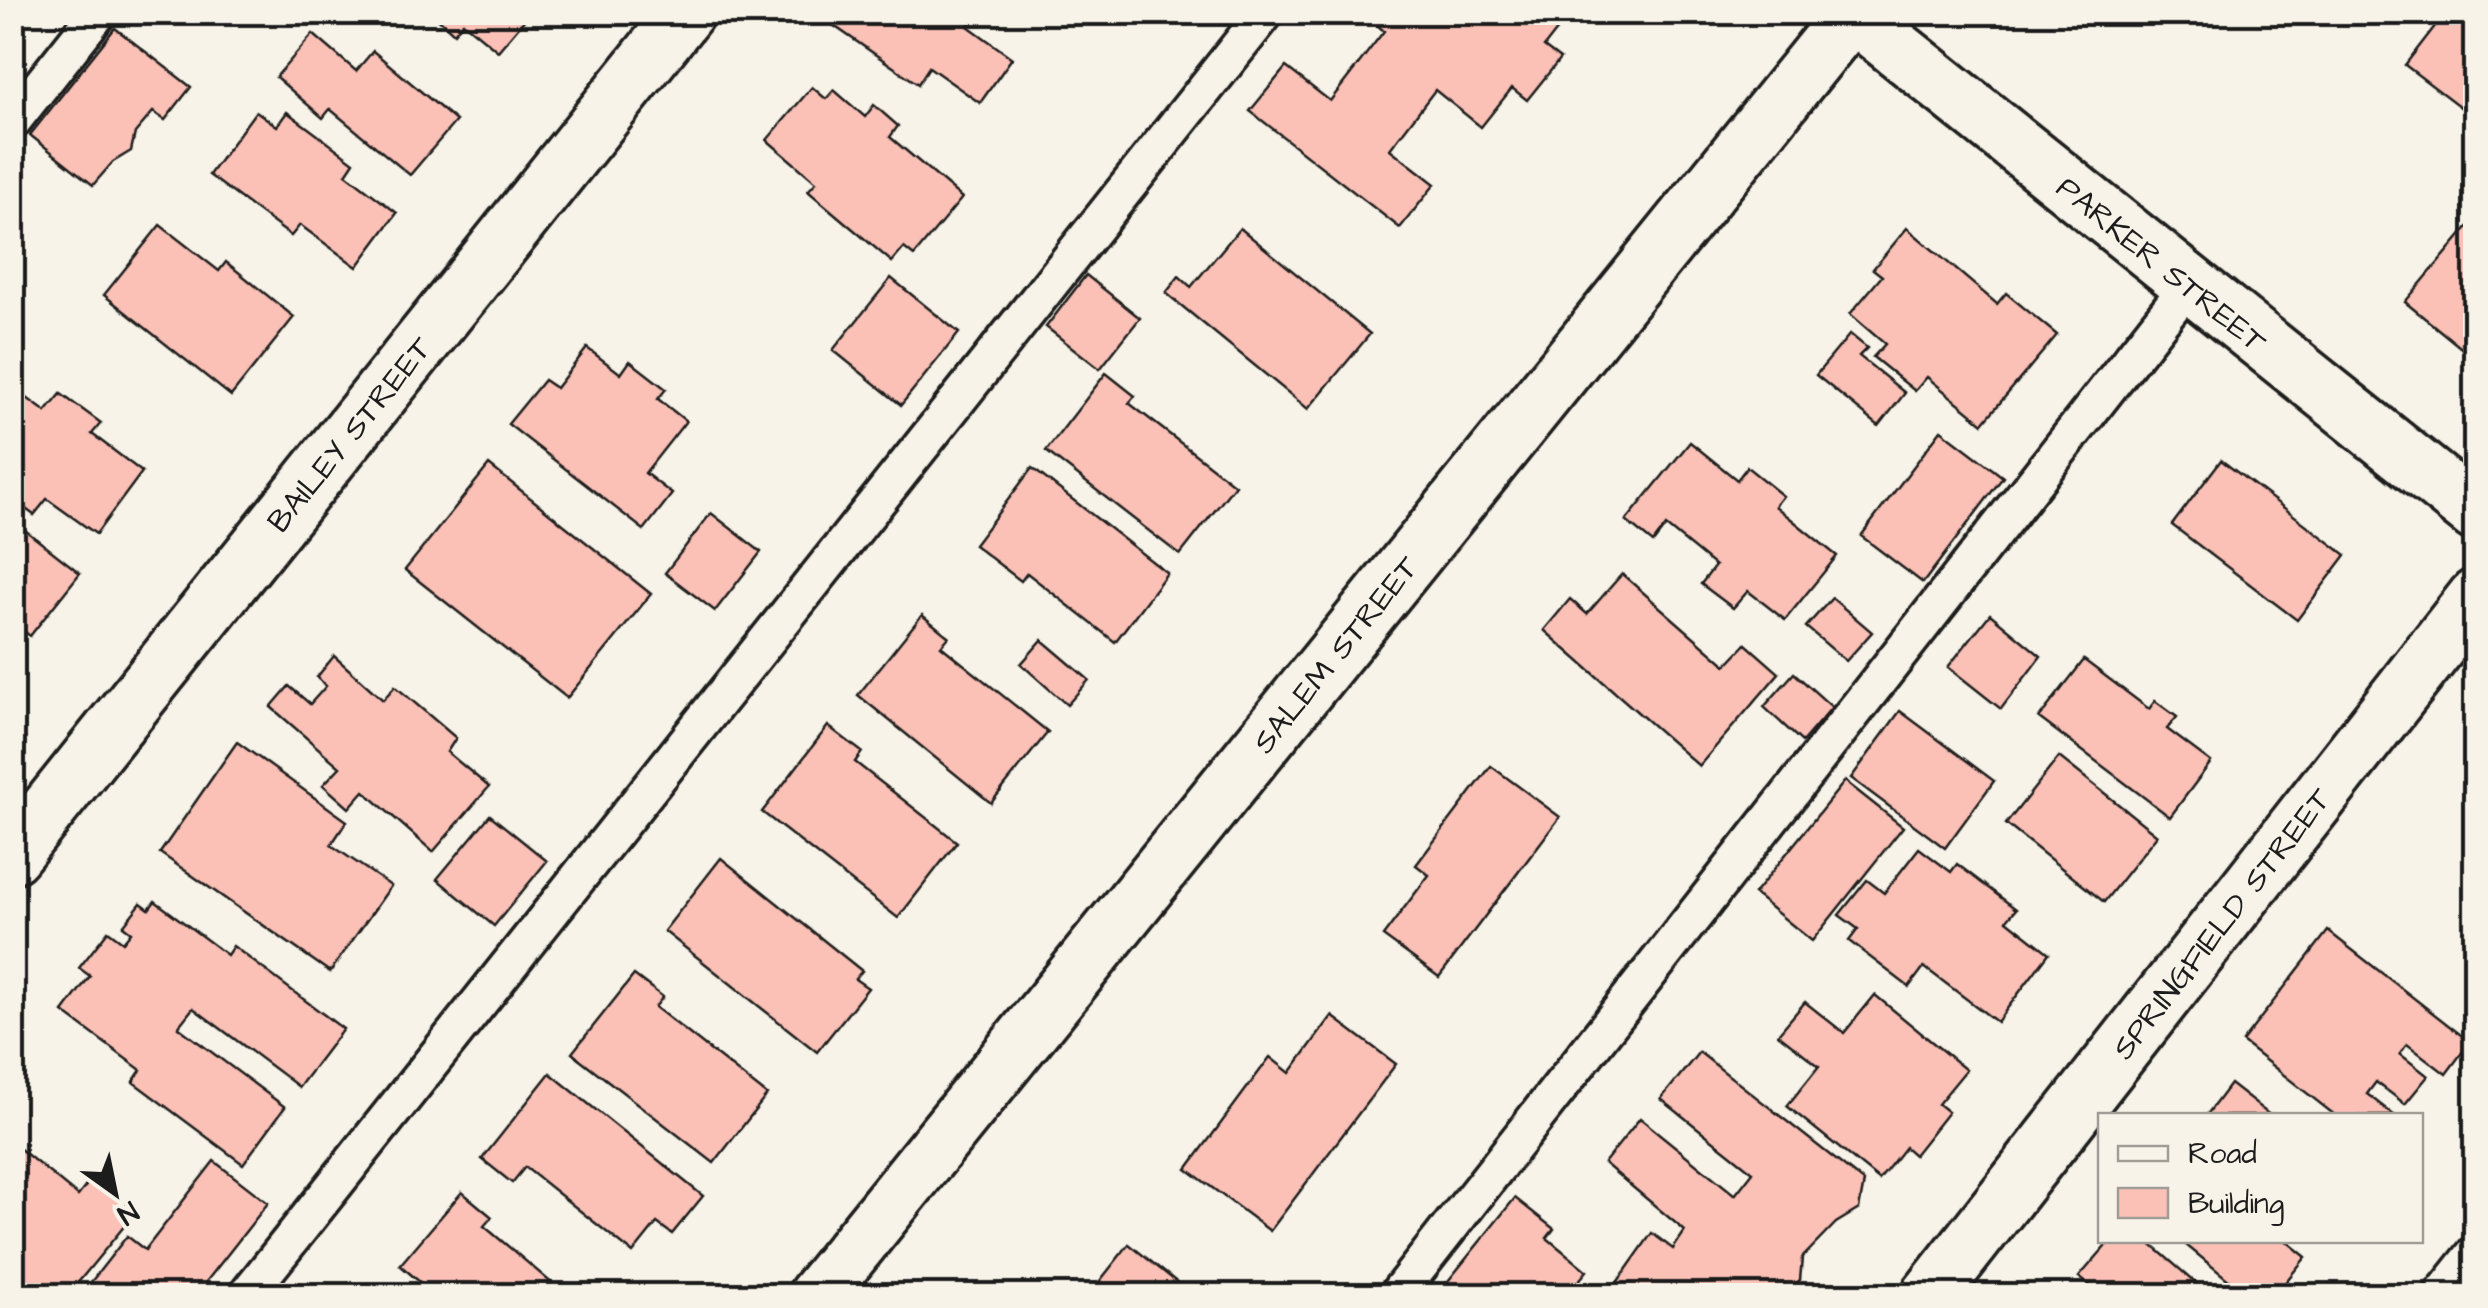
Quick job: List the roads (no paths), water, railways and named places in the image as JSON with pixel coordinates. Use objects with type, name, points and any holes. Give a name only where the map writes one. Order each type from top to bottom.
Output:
[{"type":"main road","name":"BAILEY STREET","points":[[12,854],[686,12]]},
{"type":"main road","name":"PARKER STREET","points":[[1852,13],[2476,513]]},
{"type":"main road","name":"SALEM STREET","points":[[816,1296],[1852,13]]},
{"type":"main road","name":"SPRINGFIELD STREET","points":[[1929,1296],[2476,597]]},
{"type":"lane","points":[[12,122],[98,12]]},
{"type":"lane","points":[[246,1296],[1266,12]]},
{"type":"lane","points":[[1396,1296],[2188,286]]},
{"type":"lane","points":[[2442,1296],[2476,1252]]}]
